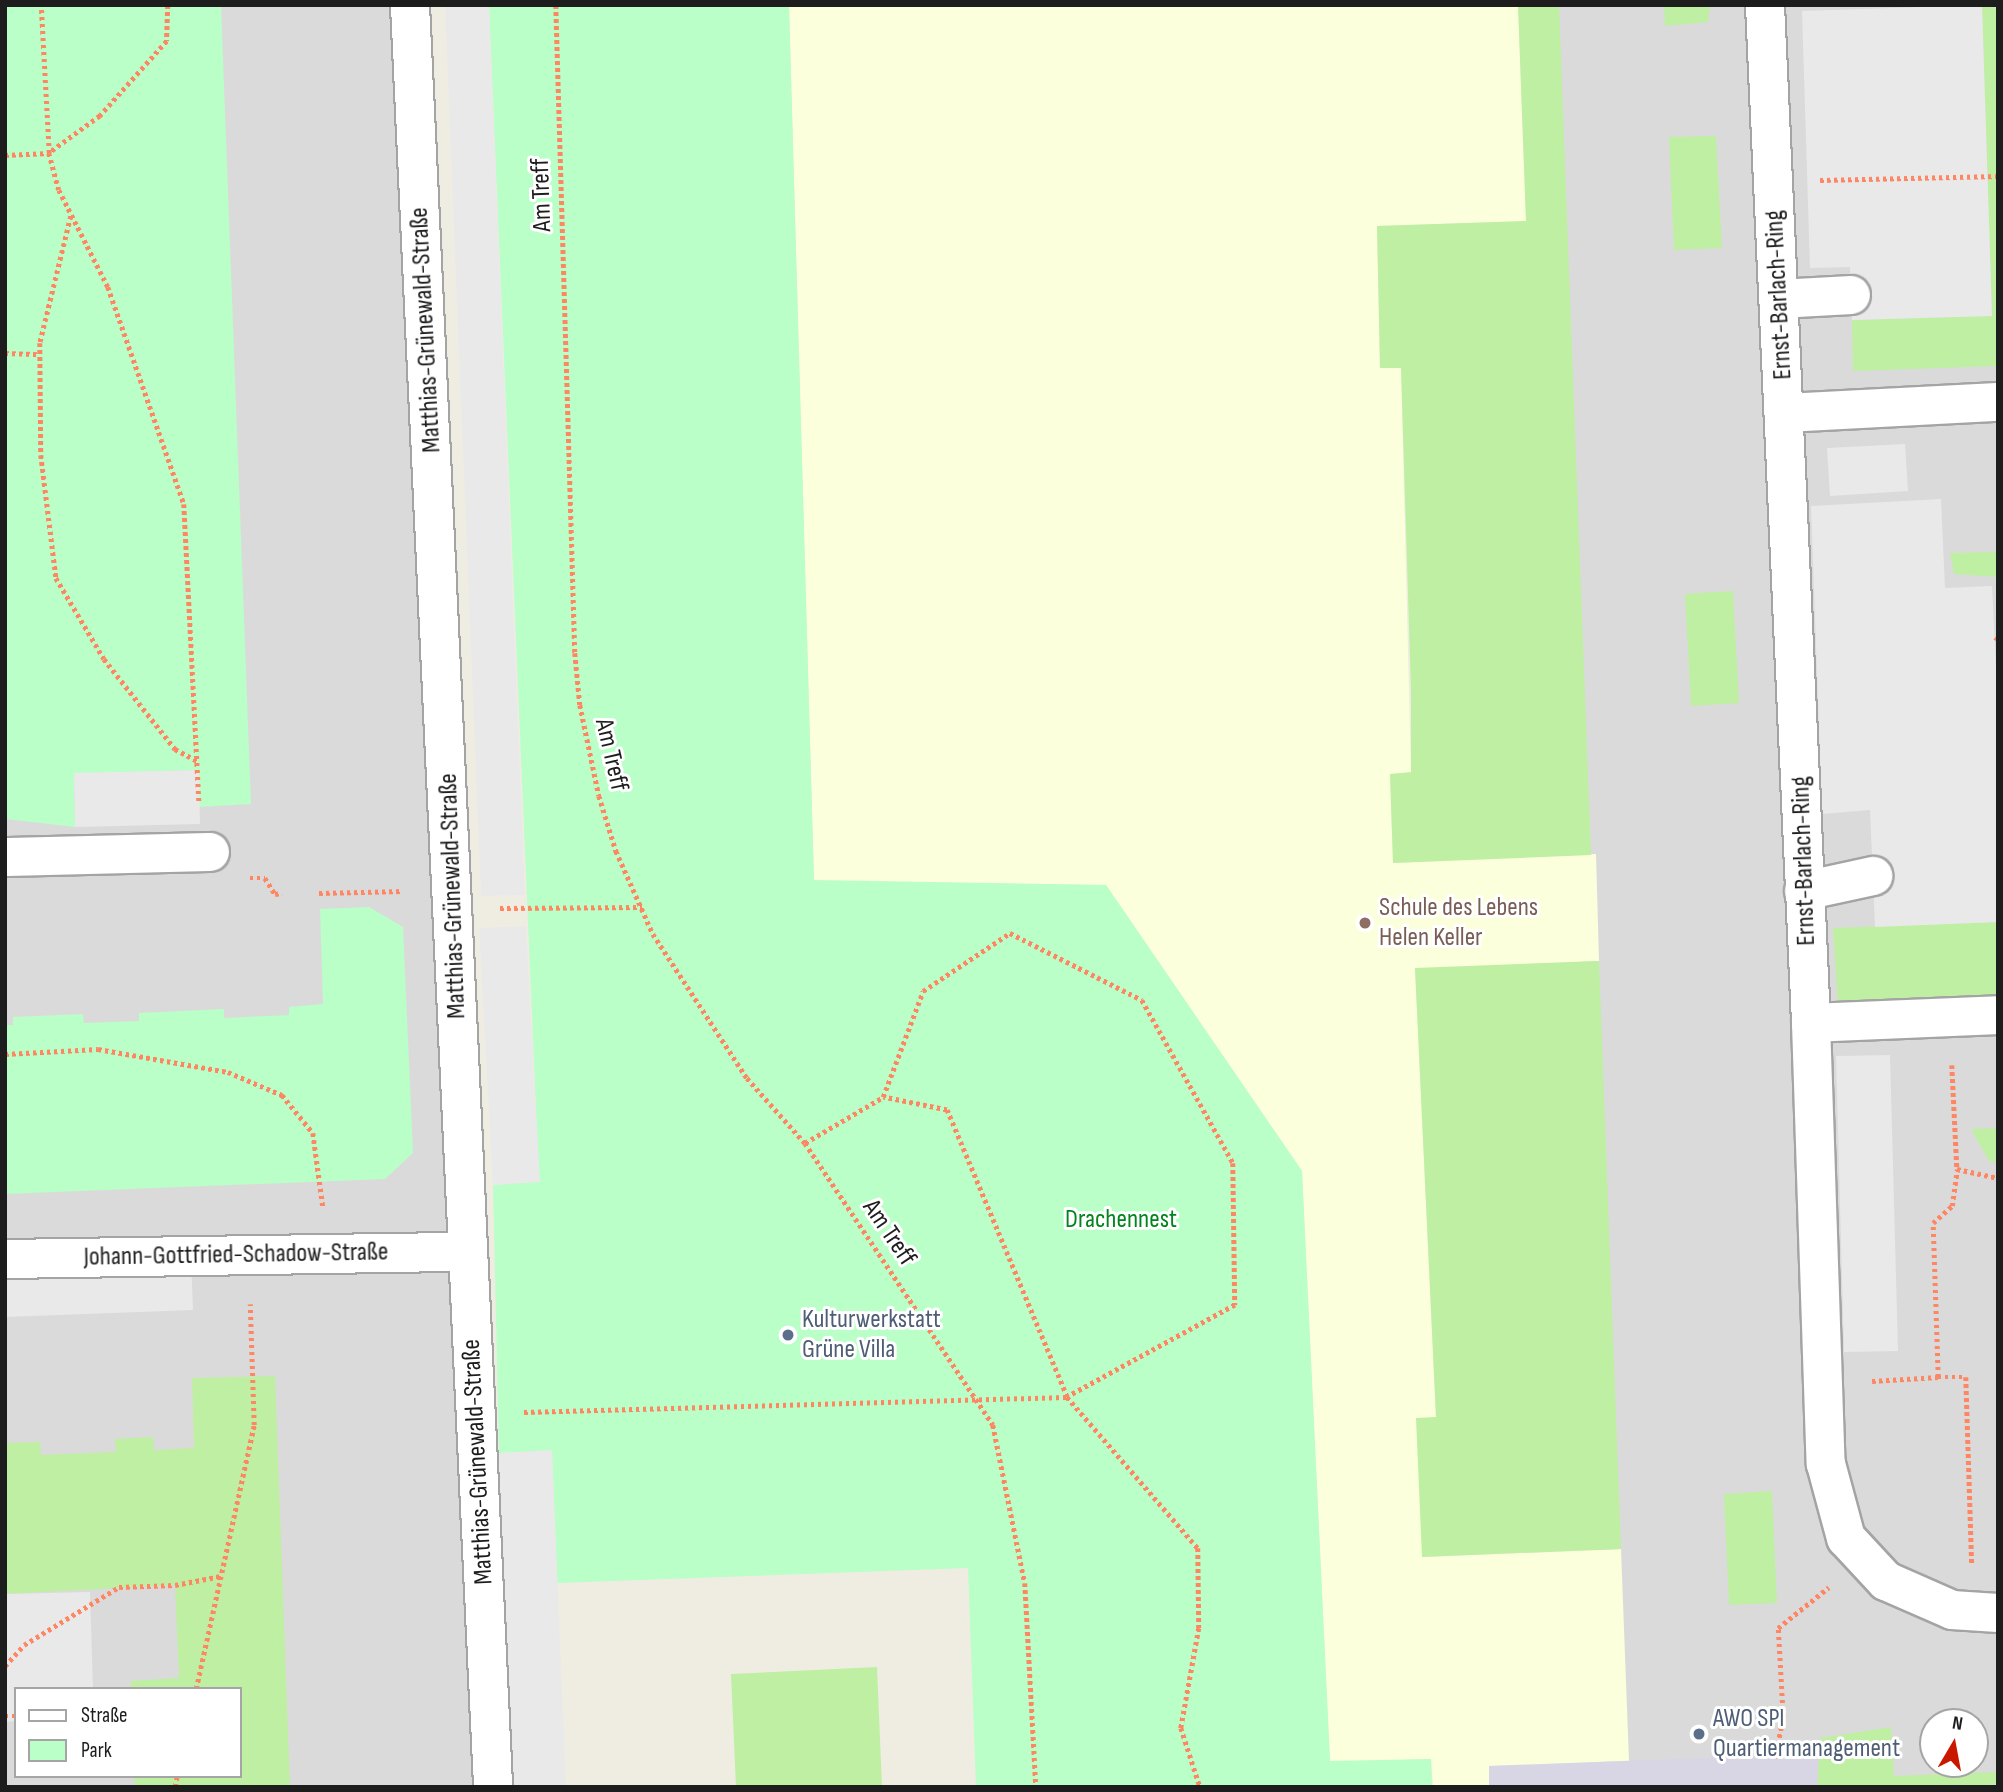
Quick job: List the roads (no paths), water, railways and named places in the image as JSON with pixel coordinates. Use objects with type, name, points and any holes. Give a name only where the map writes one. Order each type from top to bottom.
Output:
[{"type":"street","name":"Matthias-Grünewald-Straße","points":[[410,5],[454,908],[492,1787]]},
{"type":"street","name":"Ernst-Barlach-Ring","points":[[1765,5],[1811,1023],[1826,1464],[1846,1538],[1886,1581],[1952,1610],[1985,1612]]},
{"type":"street","points":[[1779,299],[1851,295]]},
{"type":"street","points":[[1785,413],[1998,402]]},
{"type":"street","points":[[5,857],[202,852]]},
{"type":"street","points":[[1804,891],[1872,876]]},
{"type":"street","points":[[1811,1023],[1998,1015]]},
{"type":"street","name":"Johann-Gottfried-Schadow-Straße","points":[[5,1259],[467,1252]]},
{"type":"place","name":"Schule des Lebens Helen Keller","points":[[1365,923]]},
{"type":"place","name":"Kulturwerkstatt Grüne Villa","points":[[788,1335]]},
{"type":"place","name":"AWO SPI Quartiermanagement","points":[[1699,1734]]},
{"type":"park label","name":"Drachennest","points":[[1121,1220]]}]
